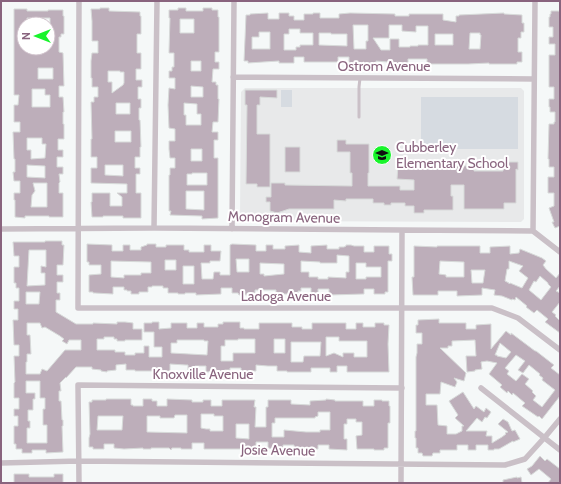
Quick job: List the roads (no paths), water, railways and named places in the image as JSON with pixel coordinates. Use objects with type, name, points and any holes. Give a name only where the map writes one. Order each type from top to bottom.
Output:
[{"type":"street","points":[[78,228],[80,1]]},
{"type":"street","points":[[154,228],[157,1]]},
{"type":"street","points":[[232,229],[234,1]]},
{"type":"street","points":[[535,1],[533,230],[560,252]]},
{"type":"street","name":"Ostrom Avenue","points":[[233,77],[534,79]]},
{"type":"street","name":"Ladoga Avenue","points":[[78,228],[78,308],[492,308],[518,318],[560,350]]},
{"type":"street","name":"Monogram Avenue","points":[[1,229],[154,228],[533,230]]},
{"type":"street","points":[[401,483],[402,230]]},
{"type":"street","name":"Knoxville Avenue","points":[[79,460],[78,385],[402,388]]},
{"type":"street","points":[[482,388],[560,450]]},
{"type":"street","name":"Josie Avenue","points":[[1,463],[79,460],[505,465],[525,459],[560,419]]},
{"type":"street","points":[[79,460],[79,483]]},
{"type":"lane","points":[[359,117],[360,78]]},
{"type":"place","name":"Cubberley Elementary School","points":[[382,155]]}]
